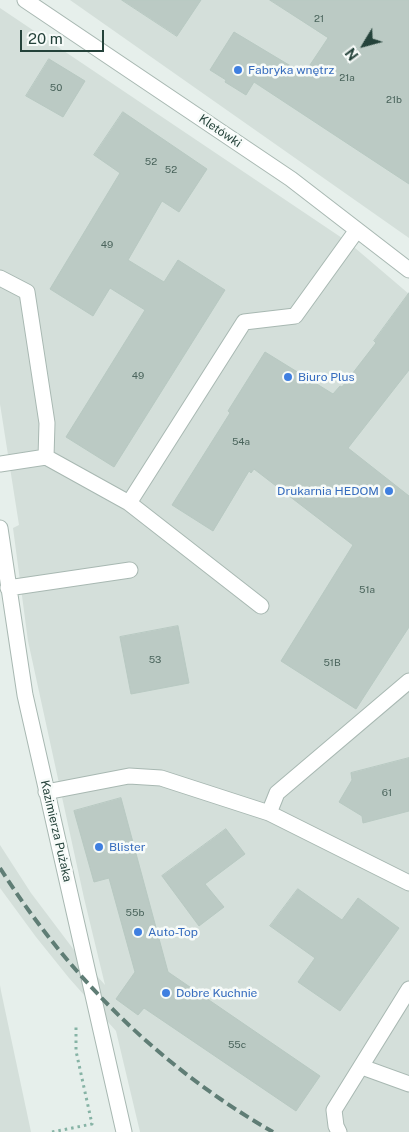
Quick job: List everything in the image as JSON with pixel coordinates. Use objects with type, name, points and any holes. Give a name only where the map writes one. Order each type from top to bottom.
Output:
[{"type":"street","name":"Kletówki","points":[[25,0],[291,179],[409,270]]},
{"type":"street","points":[[129,503],[244,322],[295,316],[357,230]]},
{"type":"street","points":[[0,278],[27,292],[47,423],[46,457]]},
{"type":"street","points":[[0,464],[46,457],[129,503],[261,606]]},
{"type":"street","name":"Kazimierza Pużaka","points":[[0,528],[25,695],[124,1132]]},
{"type":"street","points":[[8,588],[130,570]]},
{"type":"street","points":[[269,813],[277,792],[409,681]]},
{"type":"street","points":[[46,792],[129,776],[161,778],[269,813],[409,883]]},
{"type":"street","points":[[339,1132],[336,1126],[334,1110],[409,989]]},
{"type":"street","points":[[362,1067],[409,1084]]},
{"type":"path","points":[[52,1132],[92,1124],[76,1052]]},
{"type":"shaded area","points":[[70,0],[409,0],[409,238]]},
{"type":"shaded area","points":[[0,8],[348,242],[409,294],[409,1132],[140,1132],[116,1031],[69,978],[0,888],[0,845],[31,893],[74,950],[105,985],[28,641],[13,528],[19,525],[0,404]]},
{"type":"shaded area","points":[[0,985],[1,991],[31,1132],[0,1132]]},
{"type":"building","points":[[122,0],[201,0],[177,36]]},
{"type":"building","points":[[270,0],[409,0],[409,184],[254,82],[246,95],[210,70],[234,32],[304,74],[328,38]]},
{"type":"building","points":[[49,59],[85,81],[63,117],[26,96]]},
{"type":"building","points":[[123,112],[207,169],[179,212],[162,201],[128,260],[164,282],[178,260],[225,290],[114,467],[66,437],[145,310],[110,288],[93,316],[50,289],[120,173],[94,155]]},
{"type":"building","points":[[409,293],[409,370],[348,448],[409,496],[409,627],[356,709],[281,661],[353,545],[254,469],[251,473],[249,471],[213,531],[172,505],[230,413],[228,411],[265,352],[333,394],[340,386],[342,387],[376,343],[374,341]]},
{"type":"building","points":[[178,626],[189,683],[131,694],[120,637]]},
{"type":"building","points":[[409,758],[409,811],[363,823],[362,816],[339,802],[352,780],[351,773]]},
{"type":"building","points":[[121,798],[168,972],[320,1076],[296,1111],[144,1008],[138,1015],[116,999],[135,972],[109,878],[94,882],[74,811]]},
{"type":"building","points":[[226,829],[245,854],[205,884],[224,907],[199,926],[162,876]]},
{"type":"building","points":[[298,889],[342,920],[358,898],[399,928],[340,1011],[298,982],[315,958],[270,926]]},
{"type":"railway","points":[[0,868],[56,946],[87,983],[120,1017],[193,1079],[232,1107],[273,1132]]},
{"type":"place","name":"Fabryka wnętrz","points":[[238,70]]},
{"type":"place","name":"Biuro Plus","points":[[288,377]]},
{"type":"place","name":"Drukarnia HEDOM","points":[[389,491]]},
{"type":"place","name":"Blister","points":[[99,847]]},
{"type":"place","name":"Auto-Top","points":[[138,932]]},
{"type":"place","name":"Dobre Kuchnie","points":[[166,993]]}]
